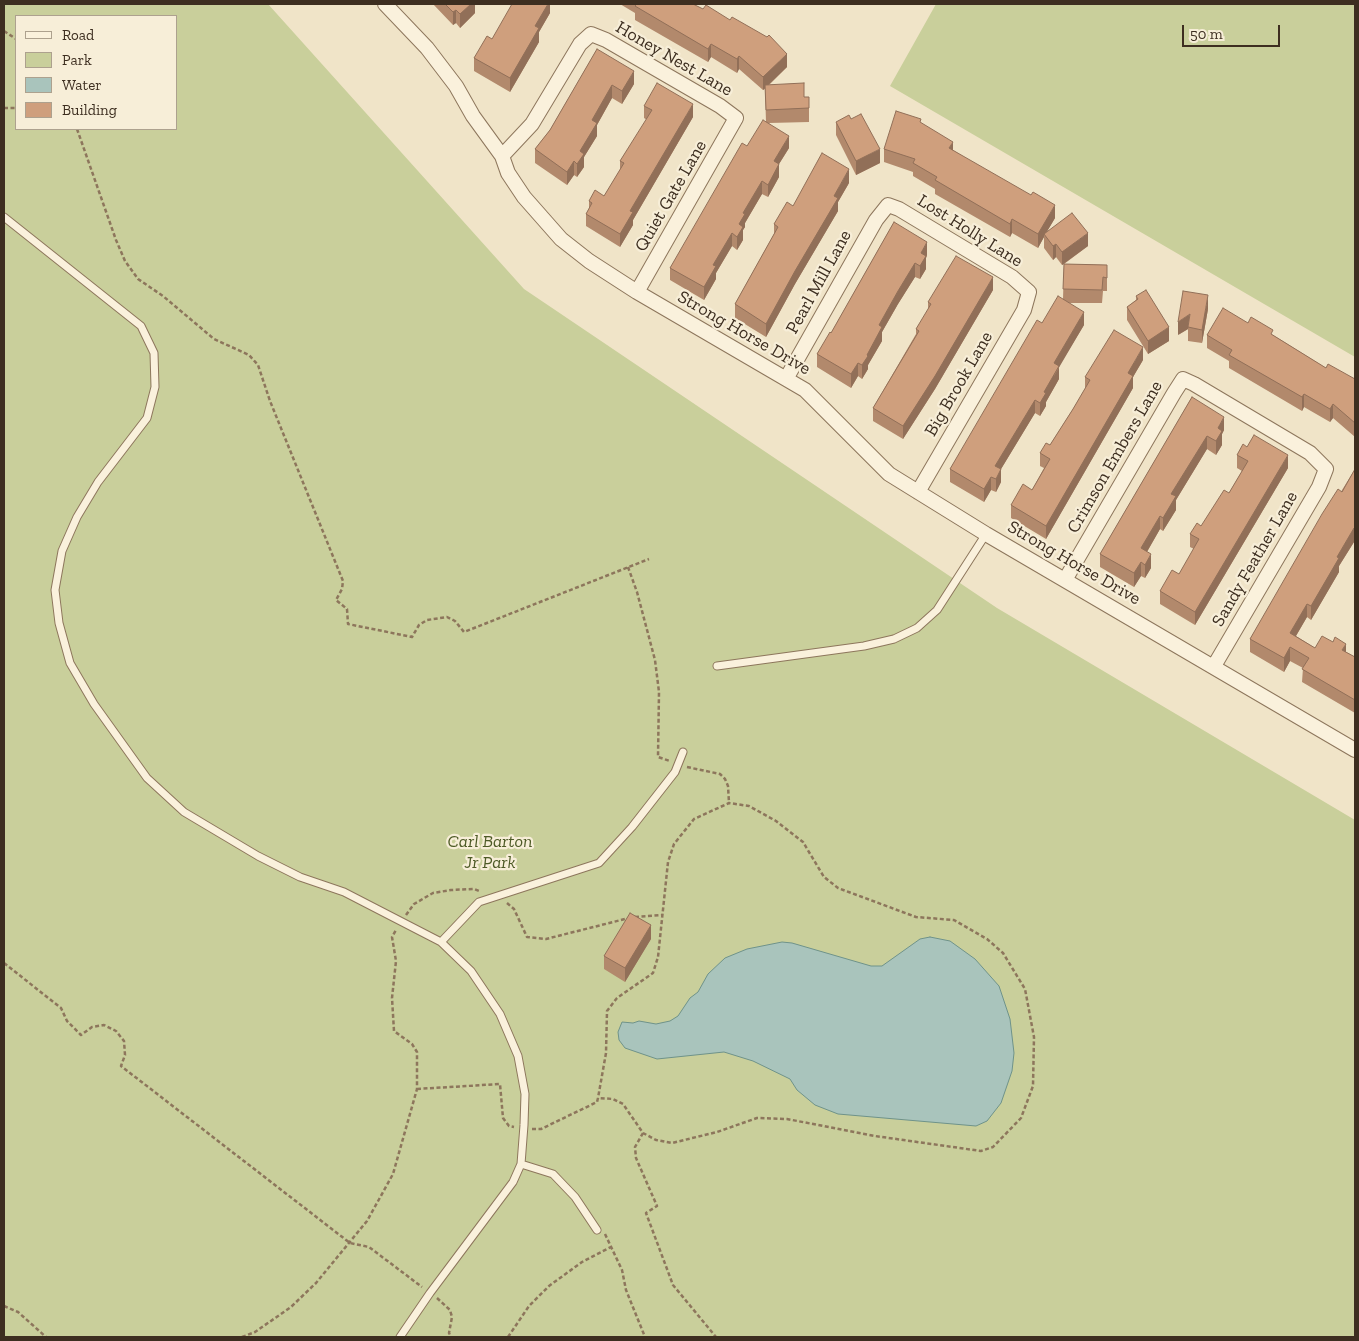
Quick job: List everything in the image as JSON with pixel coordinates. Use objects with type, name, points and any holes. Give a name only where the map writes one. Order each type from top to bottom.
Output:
[{"type":"street","name":"Strong Horse Drive","points":[[385,4],[428,48],[456,86],[473,116],[502,156],[508,173],[524,197],[561,239],[589,261],[637,292],[805,390],[877,464],[918,492],[986,534],[1355,750]]},
{"type":"street","name":"Honey Nest Lane","points":[[502,156],[532,124],[580,44],[591,34],[606,40],[720,106],[736,118]]},
{"type":"street","name":"Quiet Gate Lane","points":[[637,292],[736,118]]},
{"type":"street","name":"Lost Holly Lane","points":[[888,205],[899,209],[1012,278],[1029,292]]},
{"type":"street","name":"Pearl Mill Lane","points":[[786,379],[876,220],[888,205]]},
{"type":"street","name":"Big Brook Lane","points":[[918,492],[1024,310],[1029,292]]},
{"type":"street","name":"Sandy Feather Lane","points":[[1183,379],[1310,453],[1326,469],[1319,487],[1214,666]]},
{"type":"street","name":"Crimson Embers Lane","points":[[1065,580],[1183,379]]},
{"type":"lane","points":[[4,217],[142,326],[154,353],[155,387],[147,418],[98,482],[77,517],[62,551],[55,590],[59,622],[70,663],[104,719],[147,778],[184,812],[258,856],[300,877],[344,892],[402,920],[441,942],[471,971],[500,1014],[518,1056],[524,1094],[521,1164],[513,1182],[430,1293],[400,1337]]},
{"type":"lane","points":[[717,666],[864,646],[894,639],[917,628],[943,603],[986,534]]},
{"type":"lane","points":[[441,942],[479,902],[599,863],[632,827],[675,772],[683,752]]},
{"type":"lane","points":[[521,1164],[554,1174],[575,1197],[600,1230]]},
{"type":"path","points":[[4,31],[15,38]]},
{"type":"path","points":[[76,130],[80,137],[116,240],[125,261],[138,280],[163,296],[214,339],[249,355],[258,365],[270,401],[343,581],[342,589],[336,600],[347,609],[348,624],[412,637],[419,625],[427,620],[447,618],[455,621],[464,632],[649,559]]},
{"type":"path","points":[[628,567],[637,592],[655,660],[659,692],[658,757],[678,765],[720,774],[725,779],[729,803]]},
{"type":"path","points":[[417,1089],[500,1084],[502,1118],[509,1126],[524,1128],[542,1129],[597,1102],[606,1053],[606,1011],[617,998],[653,973],[658,957],[664,915],[668,862],[674,844],[694,818],[729,803],[749,806],[776,821],[803,842],[824,877],[838,888],[916,917],[954,920],[987,939],[1003,953],[1025,989],[1034,1037],[1033,1086],[1021,1118],[993,1148],[981,1151],[875,1136],[787,1119],[757,1118],[717,1132],[672,1143],[656,1140],[643,1133],[623,1104],[613,1099],[598,1098]]},
{"type":"path","points":[[242,1337],[255,1332],[291,1307],[316,1283],[350,1243],[382,1195],[393,1174],[417,1089],[417,1052],[412,1044],[394,1031],[392,998],[396,961],[392,936],[414,904],[433,894],[474,889],[494,897],[514,909],[527,937],[546,939],[624,918],[664,915]]},
{"type":"path","points":[[4,962],[61,1008],[67,1021],[81,1035],[92,1027],[104,1025],[116,1031],[124,1041],[125,1055],[120,1066],[350,1243],[369,1248],[430,1293],[450,1310],[452,1318],[449,1334],[451,1337]]},
{"type":"path","points":[[643,1133],[634,1147],[636,1158],[657,1206],[646,1213],[673,1285],[716,1337]]},
{"type":"path","points":[[600,1230],[622,1270],[626,1290],[645,1337]]},
{"type":"path","points":[[508,1337],[529,1306],[549,1286],[582,1262],[611,1248]]},
{"type":"path","points":[[4,1306],[18,1312],[46,1337]]},
{"type":"green space","name":"Carl Barton Jr Park","points":[[4,4],[268,4],[524,289],[997,608],[1355,820],[1355,1337],[4,1337]]},
{"type":"green space","points":[[936,4],[1355,4],[1355,357],[890,86]]},
{"type":"water","points":[[930,937],[950,941],[975,959],[999,986],[1010,1019],[1014,1053],[1012,1071],[1001,1103],[987,1121],[976,1126],[838,1114],[815,1105],[797,1090],[790,1079],[753,1061],[724,1052],[657,1059],[625,1048],[619,1040],[618,1032],[622,1022],[633,1023],[639,1021],[656,1024],[670,1021],[678,1016],[690,998],[698,992],[708,974],[725,958],[747,949],[782,942],[792,943],[871,966],[882,966],[920,939]]},
{"type":"building","points":[[445,4],[471,4],[460,14],[456,10],[453,12]]},
{"type":"building","points":[[512,4],[548,4],[535,26],[539,28],[510,78],[474,58],[487,36],[492,39]]},
{"type":"building","points":[[637,4],[693,4],[703,9],[706,5],[730,20],[732,17],[767,37],[769,35],[787,54],[763,77],[739,56],[737,59],[711,44],[708,49],[635,6]]},
{"type":"building","points":[[597,49],[634,71],[622,91],[612,85],[592,120],[597,123],[580,151],[584,154],[577,164],[574,161],[567,172],[535,149],[550,130]]},
{"type":"building","points":[[657,83],[693,104],[630,211],[633,212],[620,234],[586,214],[592,203],[589,201],[595,190],[604,196],[624,163],[620,161],[652,110],[644,106]]},
{"type":"building","points":[[804,83],[804,97],[809,97],[809,108],[766,110],[765,85]]},
{"type":"building","points":[[896,111],[921,119],[920,122],[953,142],[949,148],[1031,195],[1033,192],[1055,205],[1038,234],[1012,219],[1010,224],[935,180],[937,177],[913,163],[915,159],[884,149]]},
{"type":"building","points":[[861,114],[880,149],[856,161],[836,122],[849,115],[851,119]]},
{"type":"building","points":[[763,120],[789,136],[774,161],[779,164],[768,185],[762,181],[743,213],[745,214],[739,224],[743,227],[737,237],[732,233],[713,265],[716,266],[704,287],[670,268],[742,143],[747,146]]},
{"type":"building","points":[[822,153],[849,169],[834,196],[838,198],[766,324],[735,304],[778,227],[774,224],[787,202],[793,206]]},
{"type":"building","points":[[1072,213],[1088,233],[1062,252],[1056,244],[1053,246],[1044,234]]},
{"type":"building","points":[[894,222],[927,242],[921,253],[926,256],[920,266],[915,263],[879,325],[882,327],[868,356],[862,365],[858,363],[851,374],[817,354],[831,333]]},
{"type":"building","points":[[956,256],[993,277],[935,376],[903,426],[873,408],[919,331],[916,329],[931,304],[928,302]]},
{"type":"building","points":[[1064,264],[1107,265],[1107,278],[1103,277],[1102,290],[1063,289]]},
{"type":"building","points":[[1146,290],[1169,327],[1148,341],[1127,307],[1138,299],[1136,296]]},
{"type":"building","points":[[1183,291],[1208,295],[1202,330],[1188,327],[1190,314],[1178,322]]},
{"type":"building","points":[[1058,296],[1084,312],[1054,363],[1059,366],[1044,392],[1046,393],[1040,403],[1035,400],[995,466],[1001,469],[996,479],[991,477],[984,489],[950,469],[1037,320],[1042,323]]},
{"type":"building","points":[[1223,308],[1248,323],[1251,317],[1273,330],[1271,334],[1326,368],[1328,364],[1355,379],[1355,423],[1333,404],[1330,409],[1304,394],[1302,397],[1229,355],[1232,350],[1207,335]]},
{"type":"building","points":[[1114,330],[1143,347],[1128,373],[1133,376],[1046,526],[1011,505],[1023,484],[1032,490],[1050,459],[1040,453],[1046,443],[1050,445],[1073,409],[1090,380],[1085,377]]},
{"type":"building","points":[[1192,397],[1224,417],[1218,428],[1222,431],[1216,441],[1207,436],[1171,494],[1176,496],[1163,518],[1160,516],[1141,548],[1151,554],[1145,565],[1141,562],[1134,573],[1100,554]]},
{"type":"building","points":[[1254,435],[1288,455],[1195,612],[1160,591],[1172,570],[1179,574],[1199,539],[1190,534],[1197,523],[1201,526],[1224,490],[1229,493],[1248,461],[1237,455],[1243,444],[1247,447]]},
{"type":"building","points":[[1355,469],[1355,529],[1337,557],[1339,558],[1311,606],[1307,604],[1290,633],[1315,648],[1322,636],[1333,642],[1335,637],[1346,644],[1342,650],[1355,657],[1355,700],[1302,669],[1309,658],[1290,647],[1284,658],[1250,639],[1322,514],[1338,489],[1342,492]]},
{"type":"building","points":[[630,913],[651,925],[625,968],[604,956]]}]
